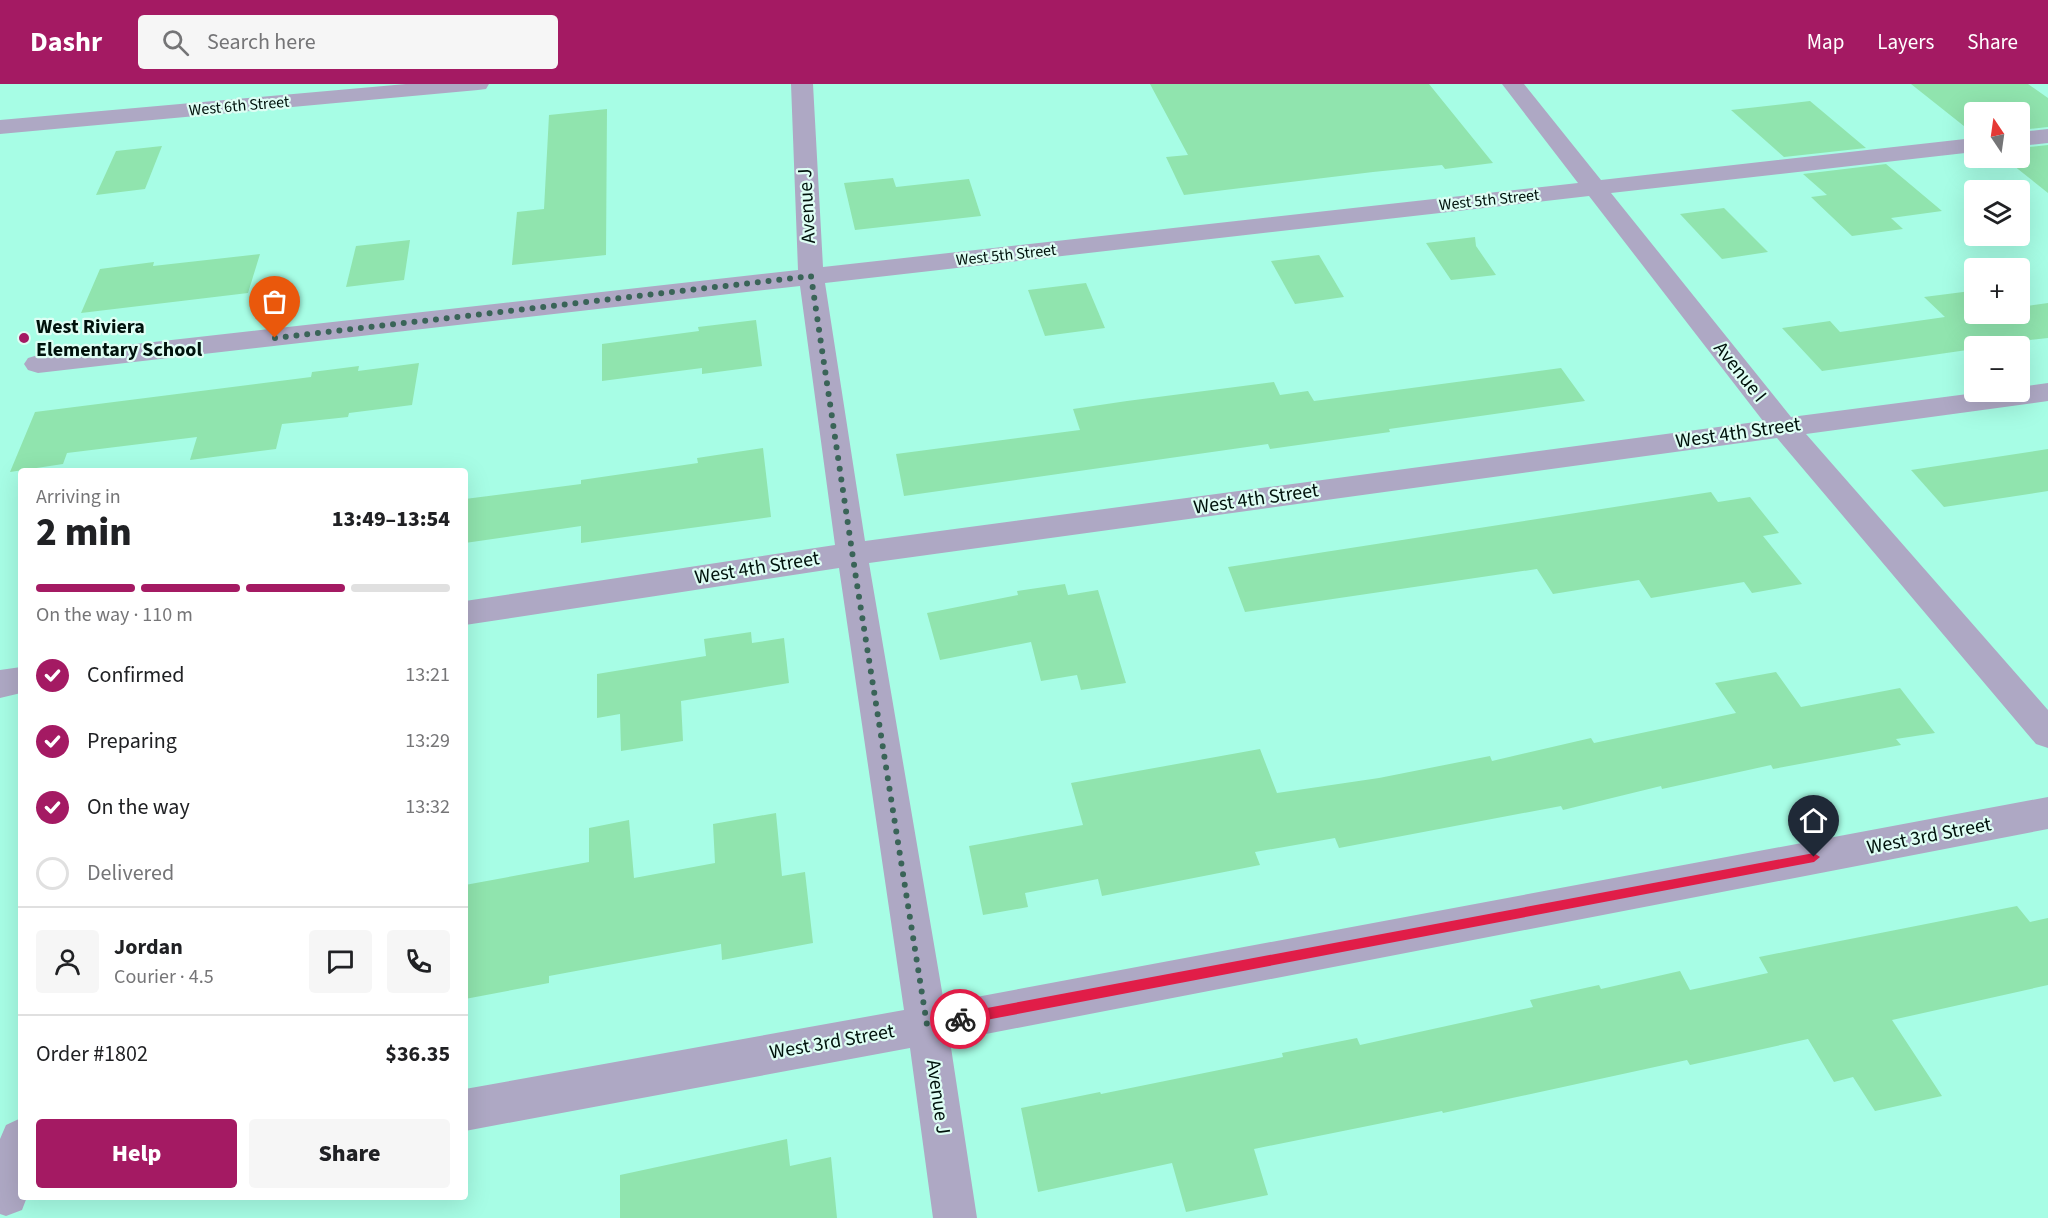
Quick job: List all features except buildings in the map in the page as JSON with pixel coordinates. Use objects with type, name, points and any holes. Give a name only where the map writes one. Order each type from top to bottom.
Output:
[{"type":"street","name":"West 6th Street","points":[[0,127],[478,84]]},
{"type":"street","name":"Avenue J","points":[[802,84],[811,276],[955,1218]]},
{"type":"street","name":"Avenue I","points":[[1513,84],[1783,427],[2048,734]]},
{"type":"street","points":[[2030,138],[2048,136]]},
{"type":"street","name":"West 5th Street","points":[[38,364],[1964,146]]},
{"type":"street","name":"West 4th Street","points":[[468,613],[852,554],[2048,392]]},
{"type":"street","points":[[0,684],[18,681]]},
{"type":"street","name":"West 3rd Street","points":[[468,1109],[2048,813]]},
{"type":"street","points":[[9,1194],[18,1154]]},
{"type":"way so far","points":[[275,338],[811,276],[927,1025],[960,1019]]},
{"type":"place","name":"West Riviera Elementary School","points":[[24,338]]},
{"type":"route","points":[[960,1019],[1814,857]]}]
